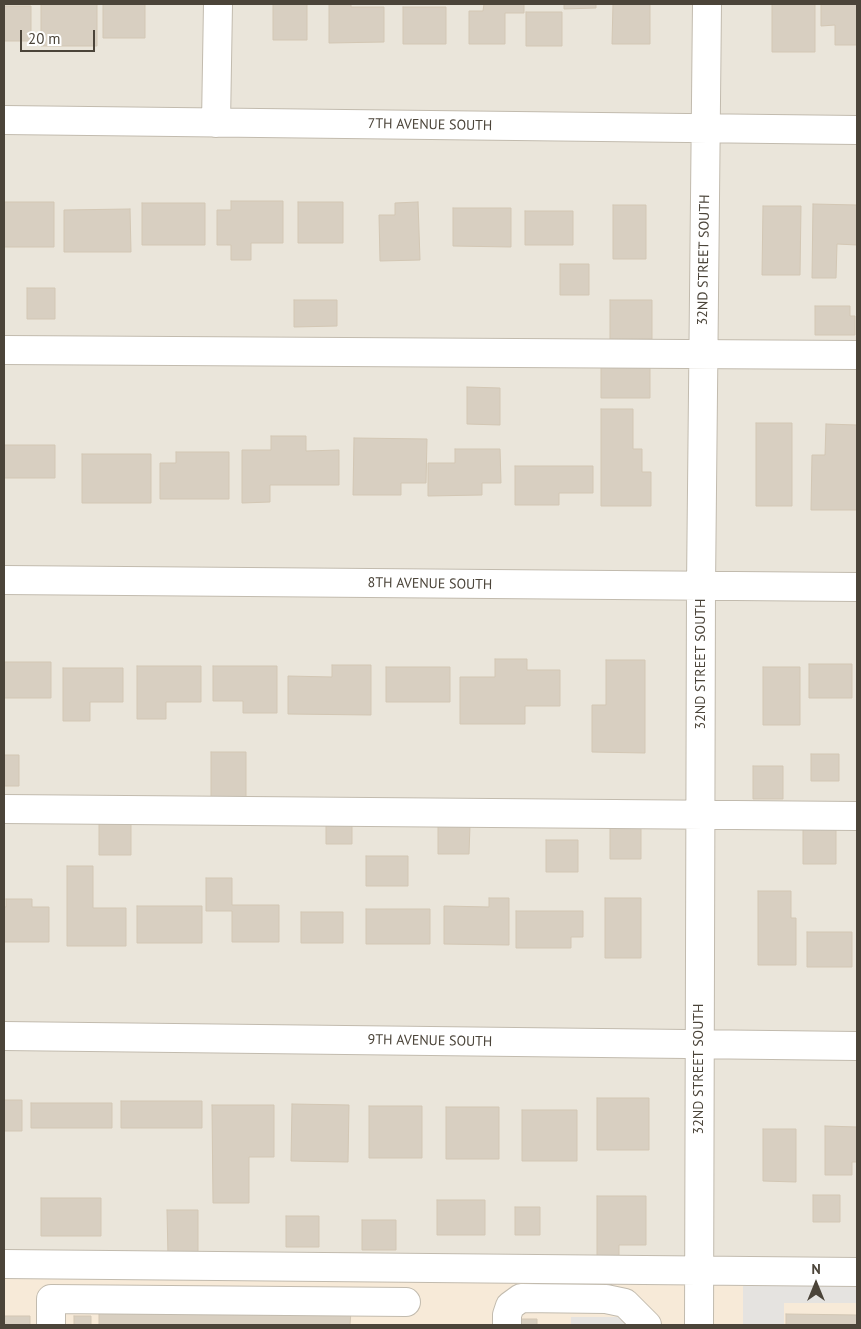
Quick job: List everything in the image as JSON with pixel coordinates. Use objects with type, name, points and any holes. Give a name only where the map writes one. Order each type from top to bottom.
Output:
[{"type":"street","points":[[216,123],[218,4]]},
{"type":"street","name":"32ND STREET SOUTH","points":[[699,1325],[701,586],[707,4]]},
{"type":"street","name":"7TH AVENUE SOUTH","points":[[4,120],[857,130]]},
{"type":"street","points":[[4,350],[857,355]]},
{"type":"street","name":"8TH AVENUE SOUTH","points":[[4,580],[857,587]]},
{"type":"street","points":[[4,808],[857,816]]},
{"type":"street","name":"9TH AVENUE SOUTH","points":[[4,1036],[857,1046]]},
{"type":"street","points":[[4,1264],[857,1272]]},
{"type":"street","points":[[51,1325],[51,1299],[405,1314],[406,1268]]},
{"type":"street","points":[[506,1325],[510,1306],[521,1298],[606,1299],[616,1301],[625,1303],[647,1325]]},
{"type":"shaded area","points":[[4,4],[857,4],[857,1272],[4,1264]]},
{"type":"shaded area","points":[[4,1264],[857,1272],[857,1325],[4,1325]]},
{"type":"shaded area","points":[[743,1278],[857,1278],[857,1303],[784,1303],[784,1325],[743,1325]]},
{"type":"shaded area","points":[[571,1317],[636,1317],[636,1325],[571,1325]]},
{"type":"building","points":[[41,4],[97,4],[97,46],[41,46]]},
{"type":"building","points":[[103,4],[145,4],[145,38],[103,38]]},
{"type":"building","points":[[273,4],[307,4],[307,40],[273,40]]},
{"type":"building","points":[[329,4],[351,4],[351,7],[384,7],[384,42],[329,43]]},
{"type":"building","points":[[484,4],[524,4],[524,13],[505,13],[505,44],[469,44],[469,11],[483,11]]},
{"type":"building","points":[[564,4],[596,4],[596,8],[564,9]]},
{"type":"building","points":[[613,4],[650,4],[650,44],[612,44]]},
{"type":"building","points":[[772,4],[815,4],[815,52],[772,52]]},
{"type":"building","points":[[821,4],[857,4],[857,45],[835,45],[835,25],[821,26]]},
{"type":"building","points":[[4,6],[31,6],[31,41],[4,41]]},
{"type":"building","points":[[403,7],[446,7],[446,44],[403,44]]},
{"type":"building","points":[[526,12],[562,12],[562,46],[526,46]]},
{"type":"building","points":[[231,201],[283,201],[283,243],[251,243],[251,260],[231,260],[231,245],[217,245],[217,210],[231,210]]},
{"type":"building","points":[[4,202],[54,202],[54,247],[4,247]]},
{"type":"building","points":[[298,202],[343,202],[343,243],[298,243]]},
{"type":"building","points":[[418,202],[420,260],[380,261],[379,215],[395,215],[395,203]]},
{"type":"building","points":[[142,203],[205,203],[205,245],[142,245]]},
{"type":"building","points":[[813,204],[857,205],[857,245],[837,244],[836,278],[812,278]]},
{"type":"building","points":[[613,205],[646,205],[646,259],[613,259]]},
{"type":"building","points":[[763,206],[801,206],[800,275],[762,275]]},
{"type":"building","points":[[453,208],[511,208],[511,247],[453,246]]},
{"type":"building","points":[[130,209],[131,252],[64,252],[64,210]]},
{"type":"building","points":[[525,211],[573,211],[573,245],[525,245]]},
{"type":"building","points":[[560,264],[589,264],[589,295],[560,295]]},
{"type":"building","points":[[27,288],[55,288],[55,319],[27,319]]},
{"type":"building","points":[[294,300],[337,300],[337,326],[294,327]]},
{"type":"building","points":[[610,300],[652,300],[652,339],[610,339]]},
{"type":"building","points":[[815,306],[850,306],[850,316],[855,316],[855,335],[815,335]]},
{"type":"building","points":[[601,365],[650,365],[650,398],[601,398]]},
{"type":"building","points":[[467,387],[500,388],[500,425],[467,424]]},
{"type":"building","points":[[601,409],[633,409],[633,449],[642,449],[642,472],[651,472],[651,506],[601,506]]},
{"type":"building","points":[[756,423],[792,423],[792,506],[756,506]]},
{"type":"building","points":[[826,424],[857,425],[857,510],[811,510],[812,455],[825,455]]},
{"type":"building","points":[[271,436],[306,436],[306,451],[339,450],[339,485],[270,485],[270,502],[242,503],[242,450],[271,450]]},
{"type":"building","points":[[354,438],[427,439],[426,483],[401,483],[401,495],[353,495]]},
{"type":"building","points":[[4,445],[55,445],[55,478],[4,478]]},
{"type":"building","points":[[455,449],[500,449],[501,483],[482,483],[482,495],[428,496],[428,463],[455,463]]},
{"type":"building","points":[[176,452],[229,452],[229,499],[160,499],[160,463],[176,463]]},
{"type":"building","points":[[82,454],[151,454],[151,503],[82,503]]},
{"type":"building","points":[[515,466],[593,466],[593,493],[559,493],[559,505],[515,505]]},
{"type":"building","points":[[495,659],[527,659],[527,670],[560,670],[560,706],[525,706],[525,724],[460,724],[460,677],[495,677]]},
{"type":"building","points":[[606,660],[645,660],[645,753],[592,752],[592,705],[606,705]]},
{"type":"building","points":[[4,662],[51,662],[51,698],[4,698]]},
{"type":"building","points":[[809,664],[852,664],[852,698],[809,698]]},
{"type":"building","points":[[332,665],[371,665],[371,715],[288,714],[288,676],[332,677]]},
{"type":"building","points":[[137,666],[201,666],[201,702],[166,702],[166,719],[137,719]]},
{"type":"building","points":[[213,666],[277,666],[277,713],[243,713],[243,701],[213,701]]},
{"type":"building","points":[[386,667],[450,667],[450,702],[386,702]]},
{"type":"building","points":[[763,667],[800,667],[800,725],[763,725]]},
{"type":"building","points":[[63,668],[123,668],[123,702],[90,702],[90,721],[63,721]]},
{"type":"building","points":[[211,752],[246,752],[246,798],[211,798]]},
{"type":"building","points":[[811,754],[839,754],[839,781],[811,781]]},
{"type":"building","points":[[4,755],[19,755],[19,786],[4,786]]},
{"type":"building","points":[[753,766],[783,766],[783,799],[753,799]]},
{"type":"building","points":[[99,821],[131,821],[131,855],[99,855]]},
{"type":"building","points":[[610,823],[641,824],[641,859],[610,859]]},
{"type":"building","points":[[326,825],[352,825],[352,844],[326,844]]},
{"type":"building","points":[[438,825],[470,825],[469,854],[438,854]]},
{"type":"building","points":[[803,829],[836,829],[836,864],[803,864]]},
{"type":"building","points":[[546,840],[578,840],[578,872],[546,872]]},
{"type":"building","points":[[366,856],[408,856],[408,886],[366,886]]},
{"type":"building","points":[[67,866],[93,866],[93,908],[126,908],[126,946],[67,946]]},
{"type":"building","points":[[206,878],[232,878],[232,905],[279,905],[279,942],[232,942],[232,911],[206,911]]},
{"type":"building","points":[[758,891],[791,891],[791,918],[796,918],[796,965],[758,965]]},
{"type":"building","points":[[489,898],[509,898],[509,945],[444,944],[444,906],[489,907]]},
{"type":"building","points":[[605,898],[641,898],[641,958],[605,958]]},
{"type":"building","points":[[6,899],[32,899],[32,907],[49,907],[49,942],[4,942],[4,907],[6,907]]},
{"type":"building","points":[[137,906],[202,906],[202,943],[137,943]]},
{"type":"building","points":[[366,909],[430,909],[430,944],[366,944]]},
{"type":"building","points":[[516,911],[583,911],[583,937],[571,937],[571,948],[516,948]]},
{"type":"building","points":[[301,912],[343,912],[343,943],[301,943]]},
{"type":"building","points":[[807,932],[852,932],[852,967],[807,967]]},
{"type":"building","points":[[597,1098],[649,1098],[649,1150],[597,1150]]},
{"type":"building","points":[[4,1100],[22,1100],[22,1131],[4,1131]]},
{"type":"building","points":[[121,1101],[202,1101],[202,1128],[121,1128]]},
{"type":"building","points":[[31,1103],[112,1103],[112,1128],[31,1128]]},
{"type":"building","points":[[292,1104],[349,1105],[348,1162],[291,1161]]},
{"type":"building","points":[[212,1105],[274,1105],[274,1157],[249,1157],[249,1203],[213,1203]]},
{"type":"building","points":[[369,1106],[422,1106],[422,1158],[369,1158]]},
{"type":"building","points":[[446,1107],[499,1107],[499,1159],[446,1159]]},
{"type":"building","points":[[522,1110],[577,1110],[577,1161],[522,1161]]},
{"type":"building","points":[[825,1126],[857,1127],[857,1162],[852,1162],[852,1175],[825,1175]]},
{"type":"building","points":[[763,1129],[796,1129],[796,1182],[763,1181]]},
{"type":"building","points":[[813,1195],[840,1195],[840,1222],[813,1222]]},
{"type":"building","points":[[597,1196],[646,1196],[646,1245],[619,1245],[619,1257],[597,1257]]},
{"type":"building","points":[[41,1198],[101,1198],[101,1236],[41,1236]]},
{"type":"building","points":[[437,1200],[485,1200],[485,1235],[437,1235]]},
{"type":"building","points":[[515,1207],[540,1207],[540,1235],[515,1235]]},
{"type":"building","points":[[167,1210],[198,1210],[198,1256],[168,1256]]},
{"type":"building","points":[[286,1216],[319,1216],[319,1247],[286,1247]]},
{"type":"building","points":[[362,1220],[396,1220],[396,1250],[362,1250]]},
{"type":"building","points":[[99,1309],[351,1311],[350,1325],[99,1325]]},
{"type":"building","points":[[786,1314],[857,1315],[857,1325],[786,1325]]},
{"type":"building","points":[[4,1316],[30,1316],[30,1325],[4,1325]]},
{"type":"building","points":[[74,1316],[91,1316],[91,1325],[74,1325]]},
{"type":"building","points":[[511,1319],[537,1319],[537,1325],[511,1325]]}]
